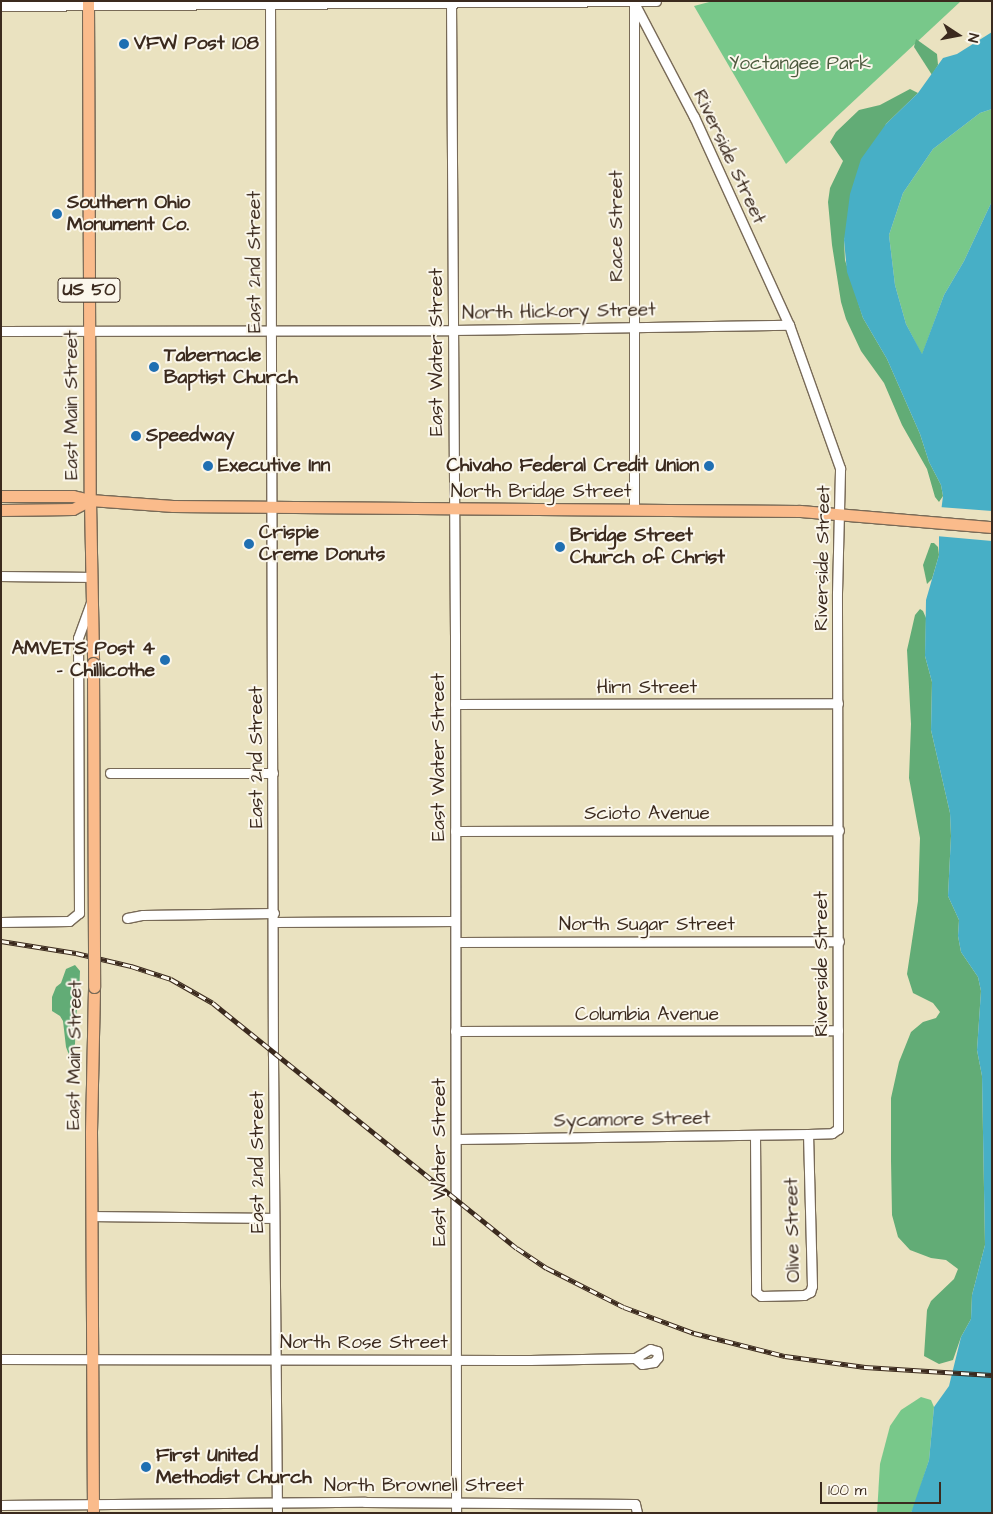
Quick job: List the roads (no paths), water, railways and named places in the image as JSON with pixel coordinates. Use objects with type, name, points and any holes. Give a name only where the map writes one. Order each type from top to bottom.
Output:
[{"type":"main road","name":"East Main Street","points":[[88,3],[90,500],[93,663],[94,987],[91,1132],[93,1509]]},
{"type":"main road","name":"North Bridge Street","points":[[1,496],[73,496],[90,500],[173,506],[454,510],[634,509],[800,511],[992,527]]},
{"type":"main road","points":[[1,510],[73,509],[90,500]]},
{"type":"street","points":[[1,6],[88,3],[656,1]]},
{"type":"street","name":"Riverside Street","points":[[633,2],[694,117],[789,325],[840,468],[837,584],[839,830],[838,1128],[832,1133],[808,1134]]},
{"type":"street","name":"Race Street","points":[[633,2],[634,509]]},
{"type":"street","name":"East 2nd Street","points":[[270,3],[274,1218],[277,1358],[277,1513]]},
{"type":"street","name":"East Water Street","points":[[451,3],[456,942],[456,1513]]},
{"type":"street","name":"North Hickory Street","points":[[1,331],[452,330],[789,325]]},
{"type":"street","points":[[1,576],[92,577]]},
{"type":"street","name":"East Main Street","points":[[1,922],[69,921],[77,917],[80,908],[78,638],[92,598]]},
{"type":"street","name":"Hirn Street","points":[[455,704],[838,703]]},
{"type":"street","points":[[110,773],[273,774]]},
{"type":"street","name":"Scioto Avenue","points":[[455,830],[839,830]]},
{"type":"street","points":[[127,918],[143,915],[455,921]]},
{"type":"street","name":"North Sugar Street","points":[[456,942],[839,941]]},
{"type":"street","name":"Columbia Avenue","points":[[456,1031],[838,1030]]},
{"type":"street","name":"Olive Street","points":[[755,1135],[756,1292],[761,1296],[804,1295],[810,1292],[812,1286],[808,1134]]},
{"type":"street","name":"Sycamore Street","points":[[456,1138],[808,1134]]},
{"type":"street","points":[[92,1216],[186,1215],[274,1218]]},
{"type":"street","name":"North Rose Street","points":[[1,1359],[277,1358],[456,1360],[635,1358]]},
{"type":"street","name":"North Brownell Street","points":[[1,1505],[93,1509],[277,1503],[456,1503],[636,1508]]},
{"type":"water","points":[[992,32],[992,109],[980,113],[933,149],[903,193],[889,235],[895,285],[906,324],[922,354],[944,295],[964,261],[992,201],[992,1513],[911,1513],[929,1460],[934,1407],[949,1386],[961,1337],[971,1319],[972,1295],[985,1245],[982,1076],[977,1050],[981,991],[978,977],[961,952],[958,936],[959,920],[948,896],[951,836],[950,813],[931,730],[932,682],[925,656],[926,600],[939,555],[939,528],[943,496],[941,485],[929,462],[920,434],[887,359],[863,318],[847,272],[844,240],[850,194],[861,159],[886,124],[918,93],[943,58],[957,54]]},
{"type":"railway","points":[[1,941],[76,953],[131,966],[171,979],[213,1003],[517,1248],[547,1268],[624,1307],[694,1333],[785,1356],[865,1367],[992,1375]]},
{"type":"place","name":"VFW Post 108","points":[[124,44]]},
{"type":"place","name":"Southern Ohio Monument Co.","points":[[57,214]]},
{"type":"place","name":"Tabernacle Baptist Church","points":[[154,367]]},
{"type":"place","name":"Speedway","points":[[136,436]]},
{"type":"place","name":"Executive Inn","points":[[208,466]]},
{"type":"place","name":"Chivaho Federal Credit Union","points":[[709,466]]},
{"type":"place","name":"Crispie Creme Donuts","points":[[249,544]]},
{"type":"place","name":"Bridge Street Church of Christ","points":[[560,547]]},
{"type":"place","name":"AMVETS Post 4 - Chillicothe","points":[[165,660]]},
{"type":"place","name":"First United Methodist Church","points":[[146,1467]]},
{"type":"park label","name":"Yoctangee Park","points":[[800,64]]}]
